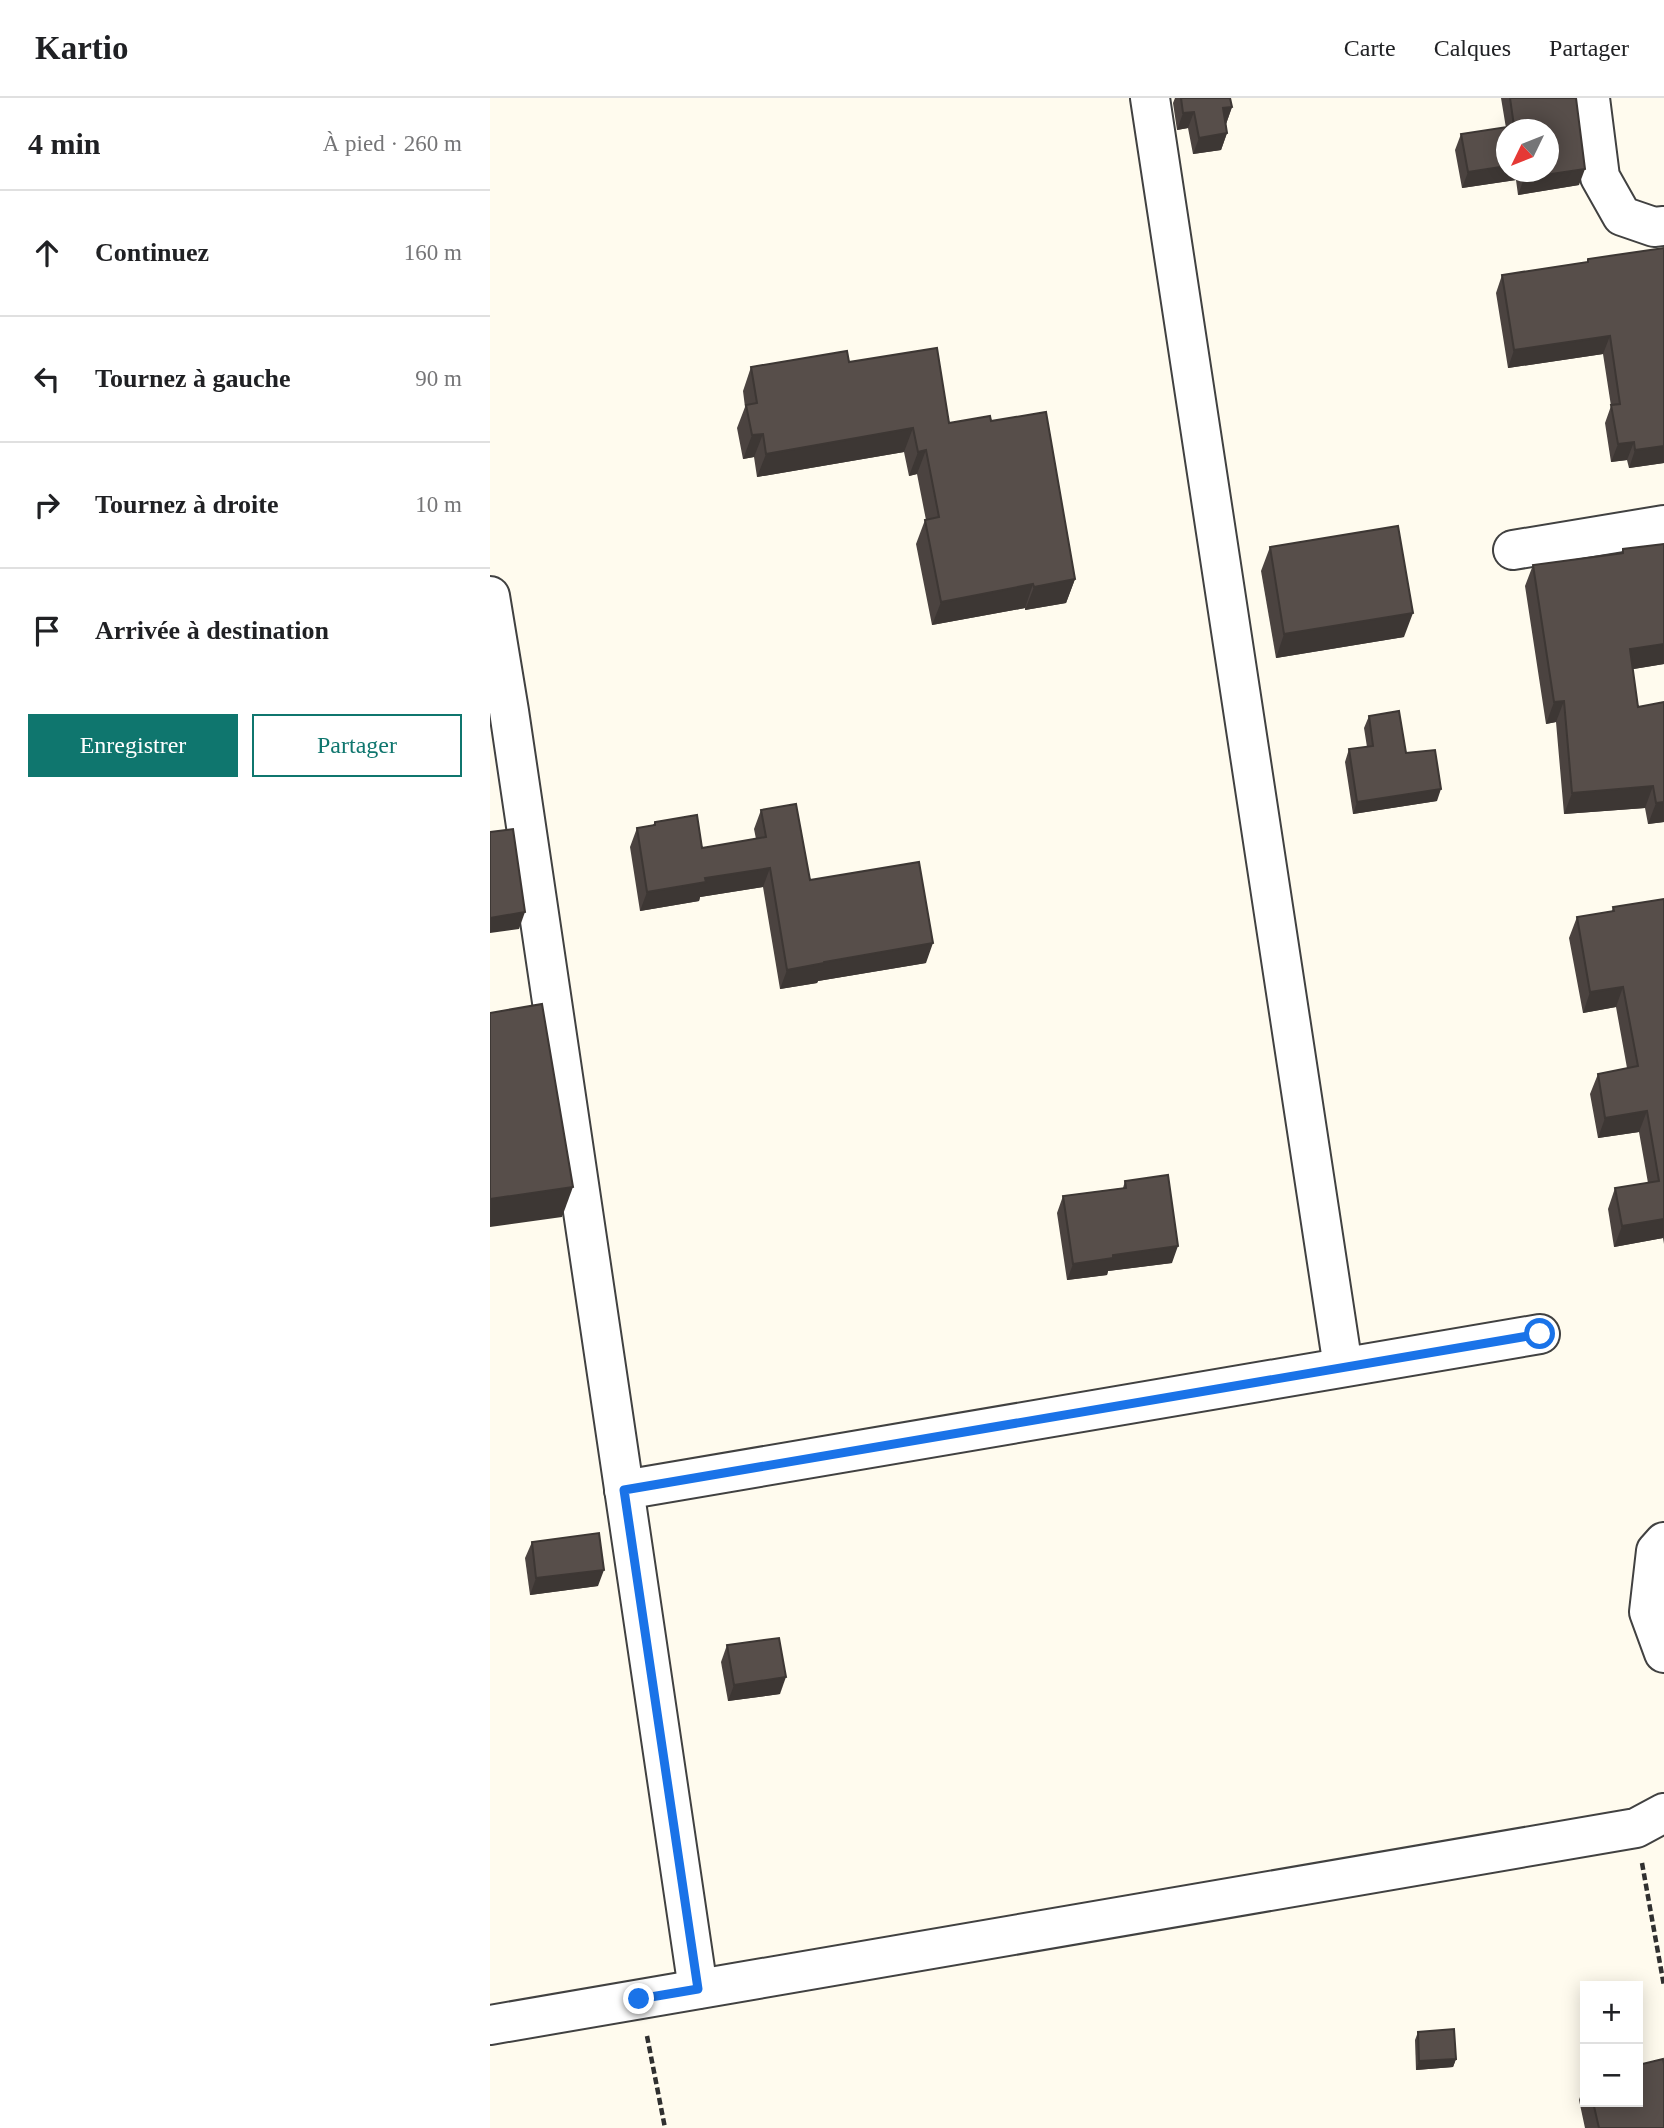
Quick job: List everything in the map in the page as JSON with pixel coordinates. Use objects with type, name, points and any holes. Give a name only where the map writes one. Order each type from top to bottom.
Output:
[{"type":"street","points":[[1150,98],[1343,1367]]},
{"type":"street","points":[[1590,98],[1600,177],[1622,216],[1654,227],[1664,226]]},
{"type":"street","points":[[1513,550],[1664,524]]},
{"type":"street","points":[[490,596],[698,1989]]},
{"type":"street","points":[[624,1490],[1540,1334]]},
{"type":"street","points":[[1664,1542],[1656,1551],[1649,1612],[1664,1653]]},
{"type":"street","points":[[490,2025],[1650,1820]]},
{"type":"path","points":[[1650,1820],[1664,1986]]},
{"type":"path","points":[[639,1999],[665,2128]]},
{"type":"building","points":[[1181,98],[1230,98],[1232,107],[1223,108],[1227,133],[1199,138],[1194,112],[1183,113]]},
{"type":"building","points":[[1510,98],[1576,98],[1585,169],[1559,173],[1559,119],[1513,119]]},
{"type":"building","points":[[1496,129],[1496,168],[1468,172],[1461,134]]},
{"type":"building","points":[[1664,248],[1664,446],[1635,450],[1634,442],[1618,444],[1611,405],[1620,404],[1610,336],[1514,350],[1502,275]]},
{"type":"building","points":[[937,348],[949,423],[990,416],[991,421],[1046,412],[1075,579],[1034,587],[1033,584],[941,602],[925,520],[939,517],[926,450],[918,452],[913,428],[766,454],[763,434],[752,435],[746,405],[757,403],[751,367],[847,351],[849,362]]},
{"type":"building","points":[[1398,526],[1413,613],[1284,634],[1270,547]]},
{"type":"building","points":[[1664,544],[1664,644],[1630,649],[1638,707],[1664,702],[1664,802],[1656,803],[1653,786],[1572,793],[1564,701],[1554,702],[1533,565],[1623,553],[1623,549]]},
{"type":"building","points":[[1399,711],[1406,753],[1435,750],[1441,789],[1357,802],[1349,749],[1373,746],[1369,716]]},
{"type":"building","points":[[796,804],[810,880],[919,862],[933,943],[787,970],[770,868],[705,878],[706,882],[647,892],[637,828],[697,815],[702,848],[766,837],[761,810]]},
{"type":"building","points":[[513,829],[525,912],[490,918],[490,832]]},
{"type":"building","points":[[1664,899],[1664,1219],[1622,1226],[1615,1188],[1659,1181],[1647,1111],[1605,1118],[1598,1074],[1638,1066],[1623,987],[1590,992],[1577,917],[1614,911],[1613,907]]},
{"type":"building","points":[[542,1004],[573,1187],[490,1199],[490,1013]]},
{"type":"building","points":[[1168,1175],[1178,1246],[1113,1255],[1113,1258],[1073,1264],[1063,1196],[1126,1188],[1125,1181]]},
{"type":"building","points":[[599,1533],[604,1570],[536,1578],[532,1542]]},
{"type":"building","points":[[779,1638],[786,1677],[734,1685],[727,1645]]},
{"type":"building","points":[[1454,2029],[1456,2059],[1419,2061],[1418,2032]]},
{"type":"building","points":[[1663,2059],[1664,2128],[1599,2128],[1594,2107],[1643,2107],[1643,2064]]},
{"type":"route","points":[[639,1999],[698,1989],[624,1490],[1540,1334]]}]
